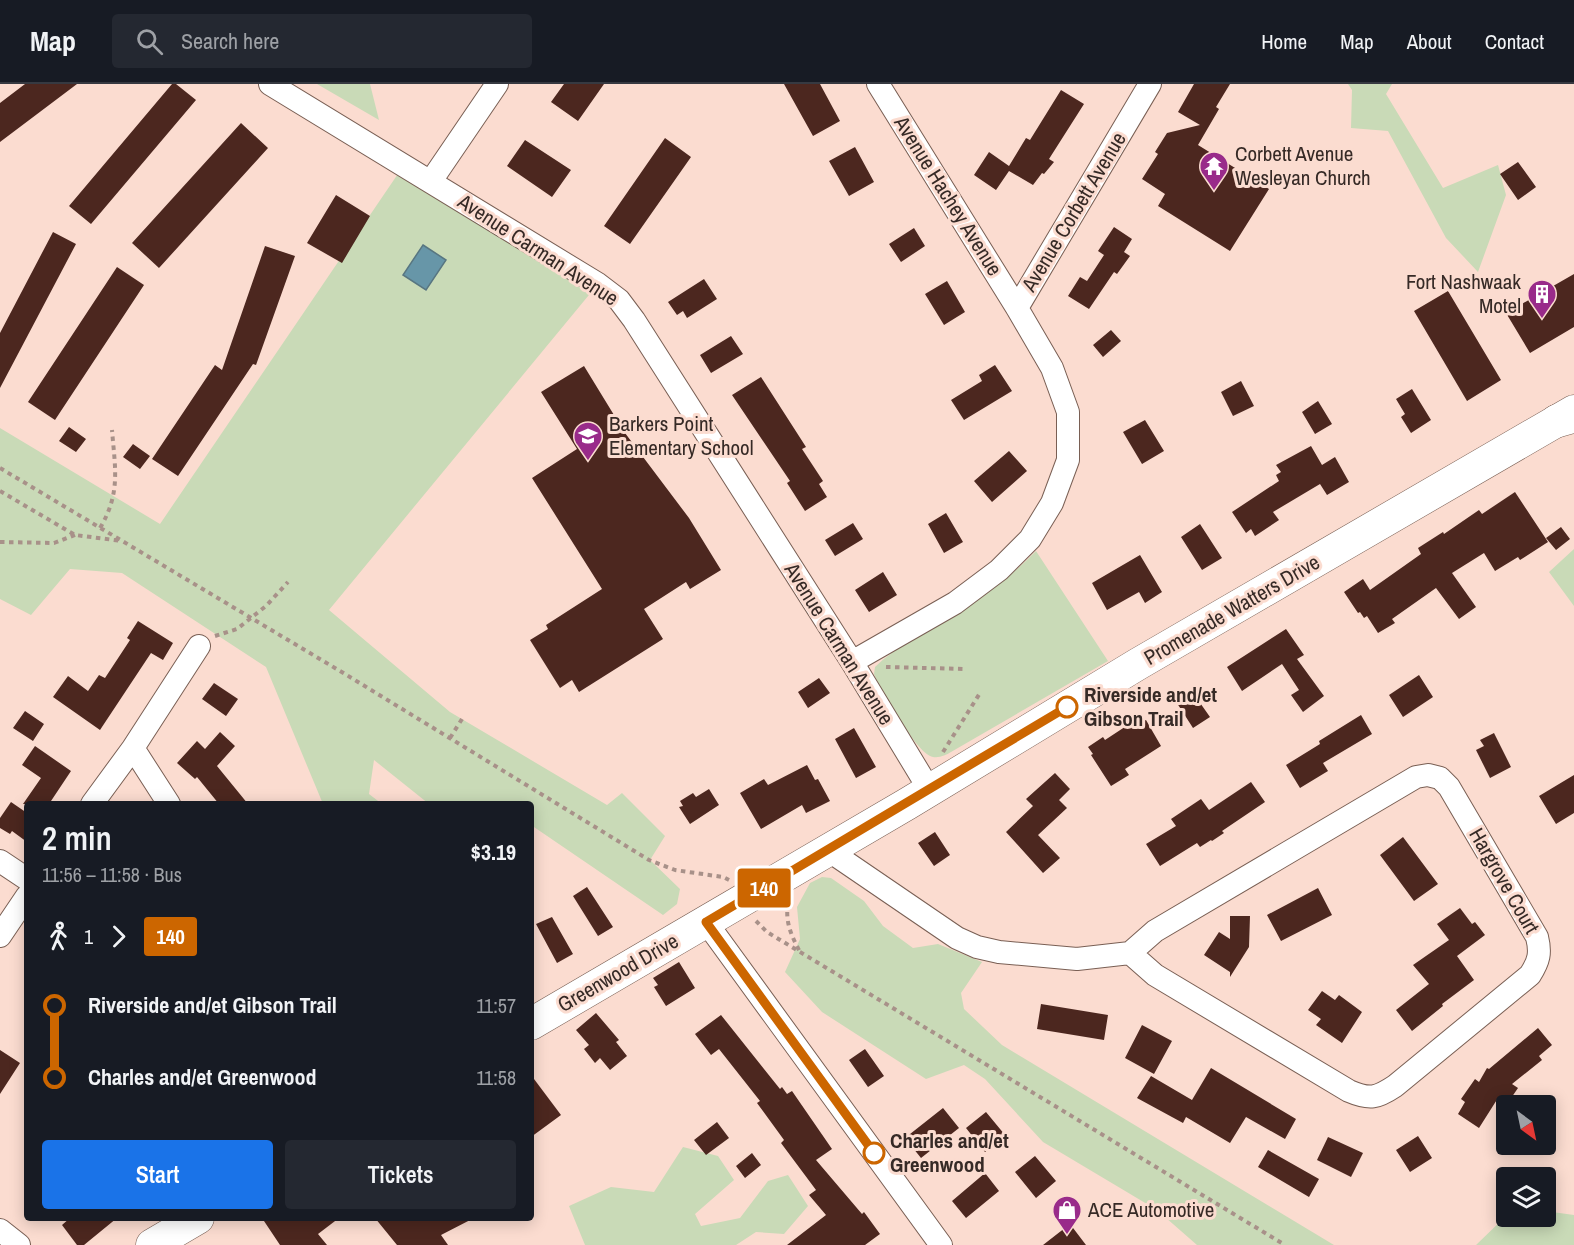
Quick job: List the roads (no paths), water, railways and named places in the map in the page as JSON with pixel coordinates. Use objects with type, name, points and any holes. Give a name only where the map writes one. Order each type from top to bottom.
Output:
[{"type":"main road","name":"Promenade Watters Drive","points":[[706,922],[1195,631],[1568,416]]},
{"type":"main road","name":"Greenwood Drive","points":[[534,1022],[706,922]]},
{"type":"main road","points":[[152,1245],[193,1221]]},
{"type":"street","name":"Avenue Carman Avenue","points":[[270,84],[598,284],[619,300],[852,662],[929,789]]},
{"type":"street","points":[[431,181],[497,84]]},
{"type":"street","name":"Avenue Hachey Avenue","points":[[878,84],[1017,308]]},
{"type":"street","name":"Avenue Corbett Avenue","points":[[852,662],[955,603],[999,570],[1029,539],[1052,503],[1068,460],[1068,412],[1052,368],[1017,308],[1150,84]]},
{"type":"street","points":[[94,801],[133,748],[199,646]]},
{"type":"street","points":[[133,748],[167,801]]},
{"type":"street","name":"Hargrove Court","points":[[1428,775],[1440,778],[1449,788],[1537,937],[1540,950],[1538,963],[1530,975],[1395,1086],[1381,1096],[1364,1098],[1155,975],[1130,953],[1155,931],[1416,777],[1428,775]]},
{"type":"street","points":[[828,850],[957,938],[976,947],[999,952],[1077,959],[1130,953]]},
{"type":"street","points":[[0,861],[24,877]]},
{"type":"street","points":[[0,936],[24,900]]},
{"type":"street","points":[[706,922],[941,1245]]},
{"type":"street","points":[[0,1230],[19,1245]]},
{"type":"water","points":[[423,245],[446,260],[426,290],[403,275]]},
{"type":"place","name":"Corbett Avenue Wesleyan Church","points":[[1214,192]]},
{"type":"place","name":"Fort Nashwaak Motel","points":[[1542,320]]},
{"type":"place","name":"Barkers Point Elementary School","points":[[588,462]]},
{"type":"place","name":"Riverside and/et Gibson Trail","points":[[1067,707]]},
{"type":"place","name":"Charles and/et Greenwood","points":[[874,1153]]},
{"type":"place","name":"ACE Automotive","points":[[1067,1236]]}]
